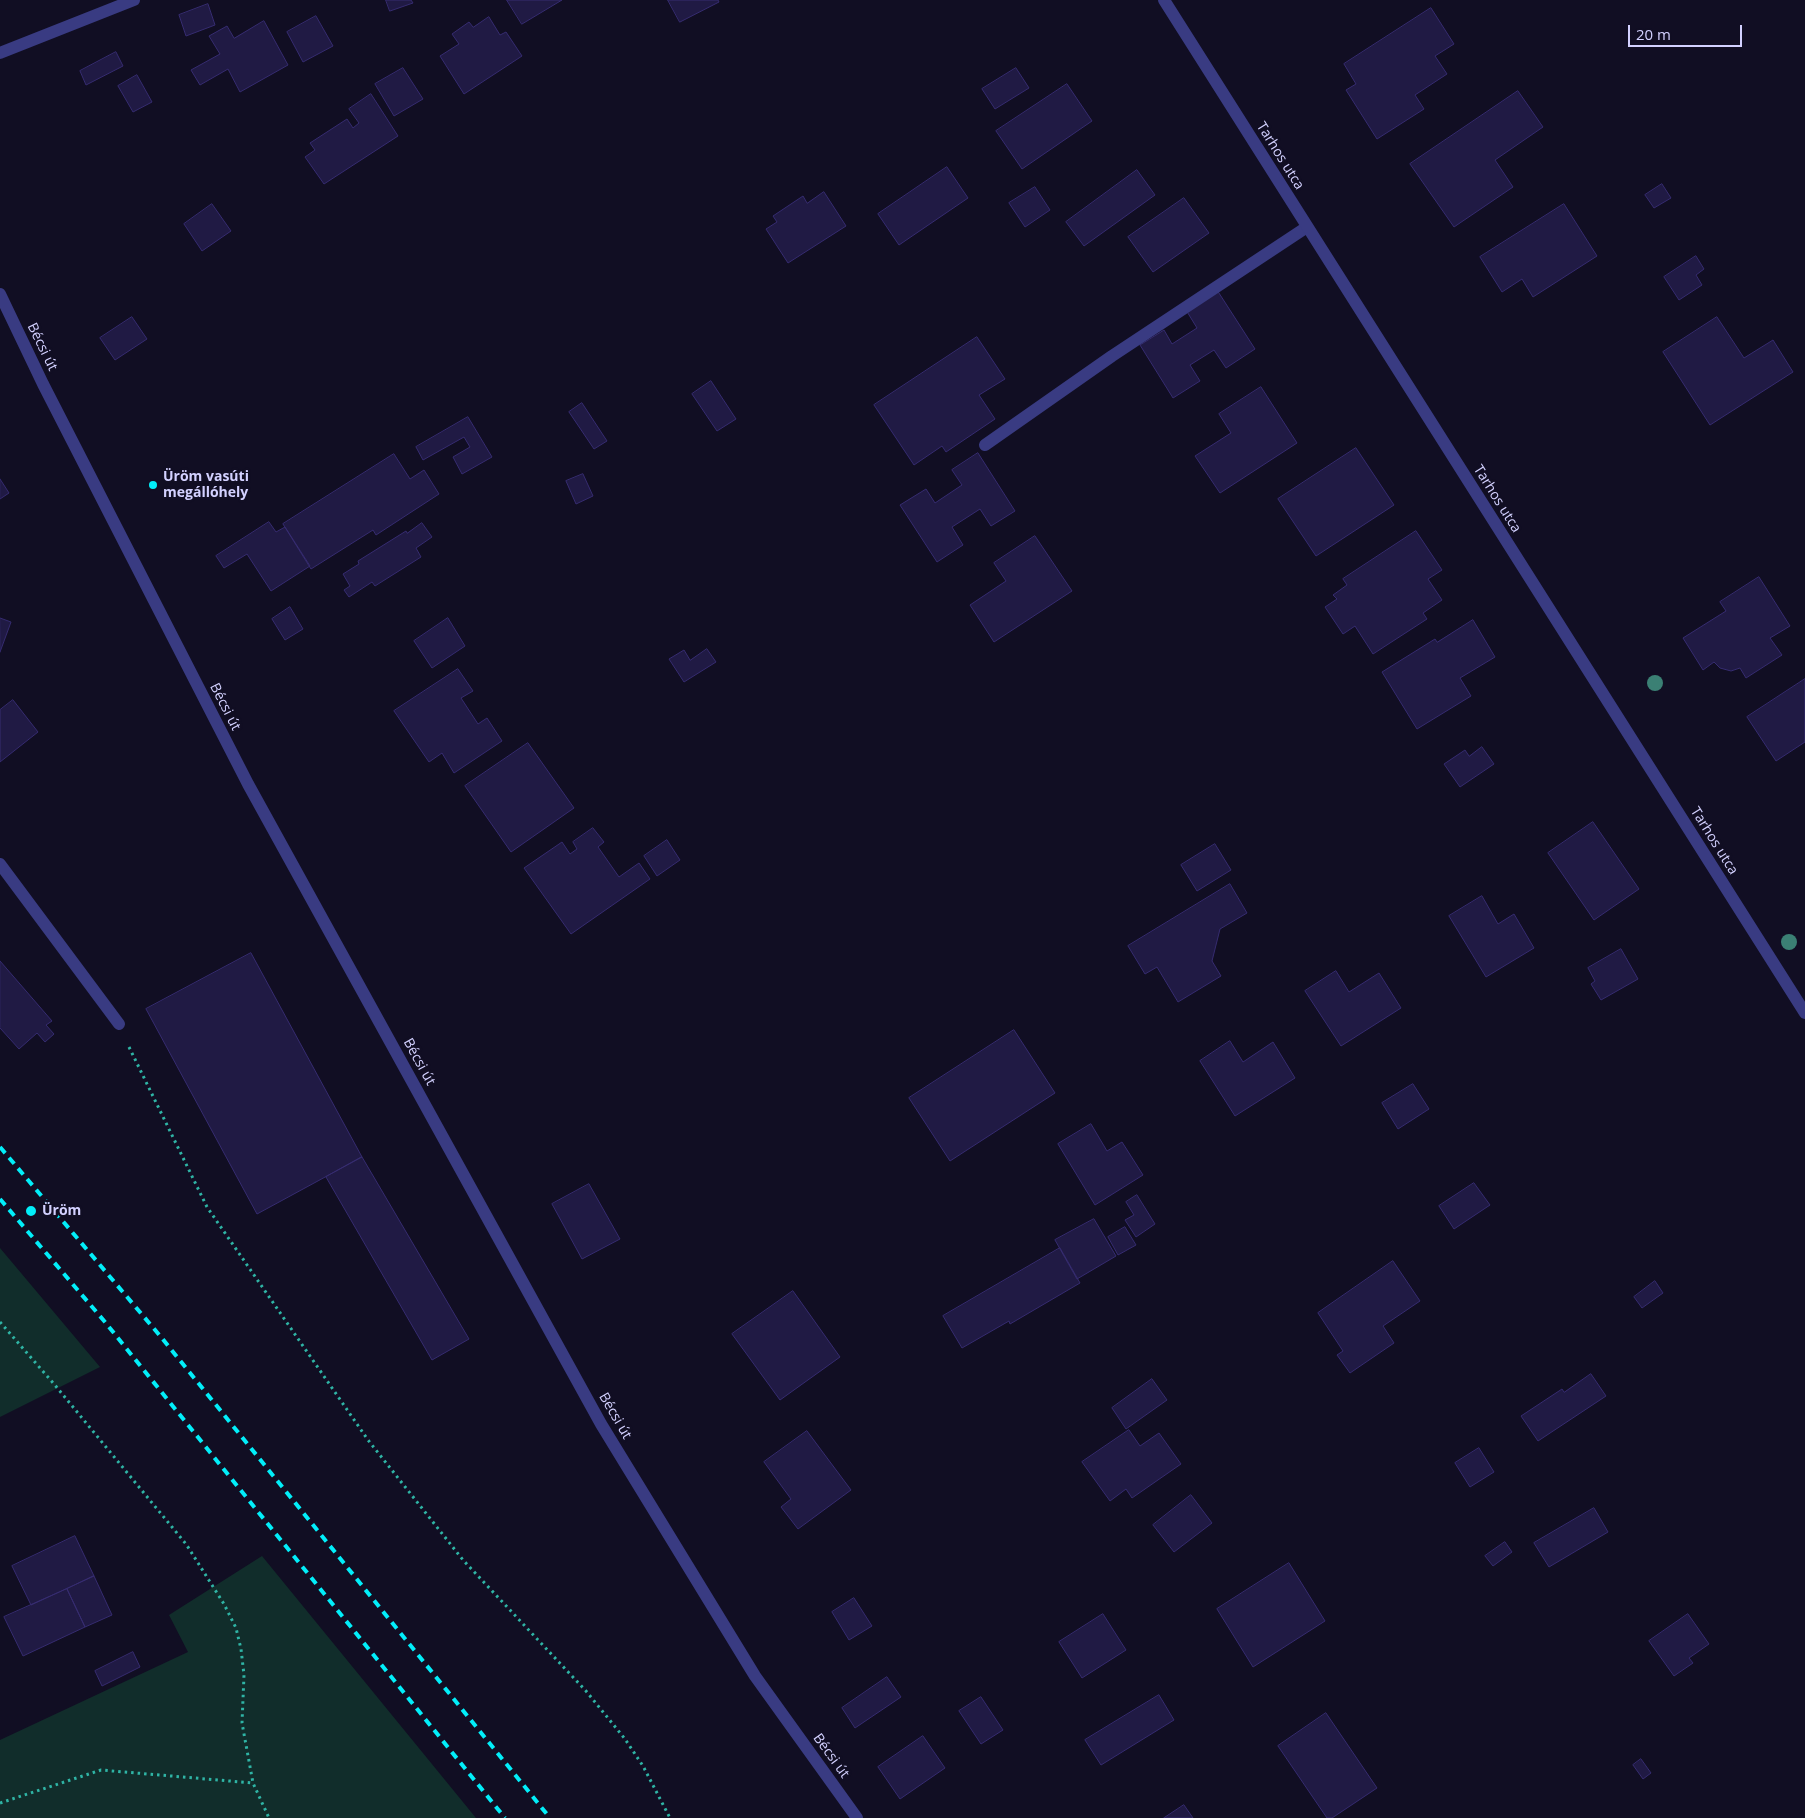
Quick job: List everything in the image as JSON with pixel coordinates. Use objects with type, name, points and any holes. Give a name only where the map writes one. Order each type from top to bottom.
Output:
[{"type":"street","points":[[0,53],[134,0]]},
{"type":"street","name":"Tarhos utca","points":[[1164,0],[1805,1013]]},
{"type":"street","points":[[985,445],[1112,356],[1307,227]]},
{"type":"street","name":"Bécsi út","points":[[0,294],[43,384],[248,784],[597,1415],[755,1676],[857,1818]]},
{"type":"street","points":[[0,864],[118,1024]]},
{"type":"path","points":[[118,1024],[208,1207],[368,1440],[463,1560],[586,1690],[625,1739],[643,1766],[670,1818]]},
{"type":"path","points":[[0,1322],[54,1384],[186,1544],[224,1604],[236,1628],[241,1649],[244,1676],[242,1723],[253,1783],[269,1818]]},
{"type":"path","points":[[0,1803],[101,1770],[253,1783]]},
{"type":"green space","points":[[0,1248],[100,1367],[0,1417]]},
{"type":"green space","points":[[262,1556],[476,1818],[0,1818],[0,1740],[188,1652],[169,1615]]},
{"type":"building","points":[[386,0],[411,0],[413,3],[390,11]]},
{"type":"building","points":[[507,0],[562,0],[522,24]]},
{"type":"building","points":[[668,0],[718,0],[719,2],[680,22]]},
{"type":"building","points":[[208,4],[215,25],[186,36],[179,15]]},
{"type":"building","points":[[1431,8],[1454,44],[1435,56],[1447,74],[1415,95],[1424,109],[1377,139],[1346,90],[1356,84],[1344,64]]},
{"type":"building","points":[[316,16],[333,46],[303,62],[287,32]]},
{"type":"building","points":[[489,17],[500,35],[506,32],[522,56],[464,94],[440,56],[459,44],[452,34],[469,22],[473,27]]},
{"type":"building","points":[[264,21],[288,65],[240,92],[228,69],[200,85],[191,70],[220,54],[209,36],[227,26],[234,38]]},
{"type":"building","points":[[116,52],[123,66],[86,85],[80,71]]},
{"type":"building","points":[[403,68],[423,99],[394,116],[375,84]]},
{"type":"building","points":[[1016,68],[1029,88],[995,109],[982,89]]},
{"type":"building","points":[[137,75],[152,102],[133,112],[118,86]]},
{"type":"building","points":[[1067,84],[1092,121],[1022,169],[996,131]]},
{"type":"building","points":[[1518,91],[1543,127],[1495,160],[1513,187],[1454,227],[1410,164]]},
{"type":"building","points":[[371,94],[398,136],[324,184],[305,157],[315,150],[310,143],[347,119],[353,128],[359,123],[349,109]]},
{"type":"building","points":[[947,167],[968,198],[899,245],[878,214]]},
{"type":"building","points":[[1137,170],[1155,195],[1084,246],[1066,222]]},
{"type":"building","points":[[1662,184],[1671,198],[1654,208],[1645,195]]},
{"type":"building","points":[[1035,187],[1050,210],[1025,227],[1009,203]]},
{"type":"building","points":[[824,192],[846,226],[788,263],[766,229],[777,222],[773,216],[803,196],[807,203]]},
{"type":"building","points":[[1184,198],[1209,233],[1153,272],[1128,237]]},
{"type":"building","points":[[212,204],[231,231],[202,251],[184,224]]},
{"type":"building","points":[[1564,204],[1597,256],[1533,297],[1522,279],[1502,292],[1480,257]]},
{"type":"building","points":[[1696,256],[1704,269],[1696,275],[1702,285],[1679,300],[1664,277]]},
{"type":"building","points":[[1217,290],[1255,349],[1226,368],[1214,350],[1190,365],[1200,381],[1173,398],[1140,345],[1164,330],[1172,344],[1197,328],[1186,310]]},
{"type":"building","points":[[132,317],[147,339],[115,360],[100,338]]},
{"type":"building","points":[[1717,317],[1744,358],[1773,340],[1793,372],[1710,425],[1663,352]]},
{"type":"building","points":[[977,337],[1005,379],[979,395],[995,419],[946,452],[942,446],[914,465],[874,405]]},
{"type":"building","points":[[711,381],[736,419],[717,431],[692,394]]},
{"type":"building","points":[[1261,387],[1297,443],[1220,493],[1195,456],[1231,433],[1219,414]]},
{"type":"building","points":[[582,403],[607,441],[594,449],[569,412]]},
{"type":"building","points":[[468,417],[492,457],[462,474],[453,457],[470,447],[464,437],[423,460],[416,447]]},
{"type":"building","points":[[1356,448],[1394,505],[1316,556],[1278,499]]},
{"type":"building","points":[[978,453],[1015,511],[991,526],[980,509],[952,527],[963,545],[937,562],[900,505],[926,489],[935,503],[962,485],[952,470]]},
{"type":"building","points":[[394,454],[410,479],[424,470],[439,494],[376,535],[373,530],[311,569],[283,524]]},
{"type":"building","points":[[583,474],[593,496],[576,504],[566,481]]},
{"type":"building","points":[[0,479],[9,493],[0,499]]},
{"type":"building","points":[[269,522],[276,532],[285,527],[310,566],[271,591],[247,554],[224,568],[216,556]]},
{"type":"building","points":[[422,523],[432,537],[416,548],[421,557],[375,586],[372,582],[349,597],[344,590],[350,586],[343,574],[359,564],[358,561]]},
{"type":"building","points":[[1416,531],[1442,570],[1428,579],[1442,600],[1423,613],[1427,619],[1373,654],[1355,626],[1343,634],[1325,607],[1337,599],[1333,595],[1347,585],[1343,579]]},
{"type":"building","points":[[1035,536],[1072,591],[994,642],[970,605],[1006,581],[994,563]]},
{"type":"building","points":[[1759,577],[1790,626],[1770,638],[1782,655],[1746,678],[1740,668],[1731,671],[1720,668],[1714,662],[1703,670],[1683,638],[1726,611],[1720,602]]},
{"type":"building","points":[[290,607],[303,629],[285,640],[272,619]]},
{"type":"building","points":[[0,618],[11,622],[0,652]]},
{"type":"building","points":[[448,618],[465,646],[432,668],[414,641]]},
{"type":"building","points":[[1473,620],[1495,657],[1460,678],[1471,696],[1417,729],[1382,672],[1435,639],[1437,642]]},
{"type":"building","points":[[707,649],[716,662],[684,682],[669,659],[684,650],[690,660]]},
{"type":"building","points":[[458,669],[473,691],[461,698],[478,724],[487,718],[502,741],[454,773],[442,753],[429,762],[394,711]]},
{"type":"building","points":[[1805,679],[1805,742],[1776,761],[1747,717]]},
{"type":"building","points":[[13,700],[38,732],[0,762],[0,710]]},
{"type":"building","points":[[528,743],[574,808],[511,852],[465,786]]},
{"type":"building","points":[[1482,747],[1494,764],[1460,787],[1444,764],[1465,750],[1469,756]]},
{"type":"building","points":[[1593,822],[1639,889],[1594,920],[1548,853]]},
{"type":"building","points":[[593,828],[604,842],[598,847],[619,877],[639,863],[650,879],[571,934],[524,868],[562,842],[570,854],[577,849],[573,842]]},
{"type":"building","points":[[667,840],[680,860],[657,876],[644,856]]},
{"type":"building","points":[[1215,844],[1231,870],[1197,891],[1181,865]]},
{"type":"building","points":[[1230,884],[1247,913],[1220,929],[1212,961],[1221,976],[1178,1002],[1157,967],[1145,974],[1128,946]]},
{"type":"building","points":[[1482,896],[1498,924],[1514,914],[1534,948],[1486,977],[1449,916]]},
{"type":"building","points":[[1621,949],[1638,979],[1601,1000],[1591,984],[1595,981],[1588,968]]},
{"type":"building","points":[[251,953],[362,1157],[257,1214],[146,1009]]},
{"type":"building","points":[[0,961],[52,1021],[46,1025],[54,1034],[45,1042],[37,1033],[19,1049],[0,1028]]},
{"type":"building","points":[[1336,971],[1349,992],[1379,973],[1401,1008],[1341,1046],[1305,991]]},
{"type":"building","points":[[1014,1030],[1055,1093],[950,1161],[909,1098]]},
{"type":"building","points":[[1230,1041],[1243,1062],[1273,1042],[1295,1078],[1235,1116],[1200,1061]]},
{"type":"building","points":[[1413,1084],[1429,1109],[1398,1129],[1382,1103]]},
{"type":"building","points":[[1091,1124],[1107,1151],[1122,1142],[1143,1175],[1095,1205],[1058,1144]]},
{"type":"building","points":[[362,1157],[469,1339],[432,1360],[326,1177]]},
{"type":"building","points":[[1474,1183],[1490,1205],[1454,1229],[1439,1206]]},
{"type":"building","points":[[589,1184],[620,1239],[582,1259],[552,1204]]},
{"type":"building","points":[[1137,1195],[1155,1224],[1136,1237],[1125,1220],[1134,1215],[1126,1202]]},
{"type":"building","points":[[1094,1219],[1116,1256],[1077,1279],[1055,1240]]},
{"type":"building","points":[[1125,1227],[1136,1245],[1118,1255],[1108,1237]]},
{"type":"building","points":[[1060,1248],[1080,1283],[1010,1324],[1009,1321],[962,1348],[943,1316]]},
{"type":"building","points":[[1393,1261],[1420,1301],[1383,1326],[1394,1343],[1350,1373],[1337,1355],[1343,1351],[1318,1313]]},
{"type":"building","points":[[1655,1281],[1663,1293],[1642,1308],[1634,1297]]},
{"type":"building","points":[[793,1291],[840,1357],[780,1400],[732,1334]]},
{"type":"building","points":[[1591,1374],[1606,1396],[1538,1441],[1521,1416],[1562,1389],[1564,1392]]},
{"type":"building","points":[[1152,1379],[1167,1400],[1126,1429],[1112,1408]]},
{"type":"building","points":[[1129,1430],[1140,1446],[1159,1433],[1181,1464],[1132,1498],[1126,1489],[1110,1501],[1082,1462]]},
{"type":"building","points":[[807,1431],[851,1490],[798,1529],[781,1507],[791,1499],[764,1462]]},
{"type":"building","points":[[1479,1448],[1494,1472],[1470,1487],[1455,1463]]},
{"type":"building","points":[[1191,1495],[1212,1523],[1174,1552],[1153,1525]]},
{"type":"building","points":[[1594,1508],[1608,1532],[1549,1567],[1534,1543]]},
{"type":"building","points":[[75,1536],[94,1576],[31,1605],[12,1566]]},
{"type":"building","points":[[1505,1542],[1512,1552],[1493,1566],[1485,1556]]},
{"type":"building","points":[[1289,1563],[1325,1621],[1253,1667],[1217,1609]]},
{"type":"building","points":[[94,1576],[112,1615],[85,1627],[67,1589]]},
{"type":"building","points":[[67,1589],[85,1627],[23,1656],[4,1617]]},
{"type":"building","points":[[854,1598],[872,1626],[849,1640],[832,1612]]},
{"type":"building","points":[[1103,1614],[1126,1650],[1082,1678],[1059,1642]]},
{"type":"building","points":[[1688,1614],[1709,1644],[1689,1658],[1693,1663],[1674,1676],[1649,1641]]},
{"type":"building","points":[[133,1652],[140,1667],[102,1686],[95,1671]]},
{"type":"building","points":[[887,1677],[901,1697],[855,1728],[842,1708]]},
{"type":"building","points":[[1159,1695],[1174,1720],[1101,1765],[1085,1740]]},
{"type":"building","points":[[981,1697],[1003,1730],[981,1744],[959,1711]]},
{"type":"building","points":[[1326,1713],[1377,1788],[1332,1818],[1327,1818],[1278,1746]]},
{"type":"building","points":[[923,1736],[945,1768],[900,1799],[878,1767]]},
{"type":"building","points":[[1641,1759],[1651,1773],[1643,1779],[1633,1765]]},
{"type":"building","points":[[1184,1805],[1193,1818],[1164,1818]]},
{"type":"railway","points":[[0,1147],[161,1337],[550,1818]]},
{"type":"railway","points":[[0,1199],[105,1322],[505,1818]]},
{"type":"place","name":"Üröm vasúti megállóhely","points":[[153,485]]},
{"type":"place","name":"Üröm","points":[[31,1211]]}]
